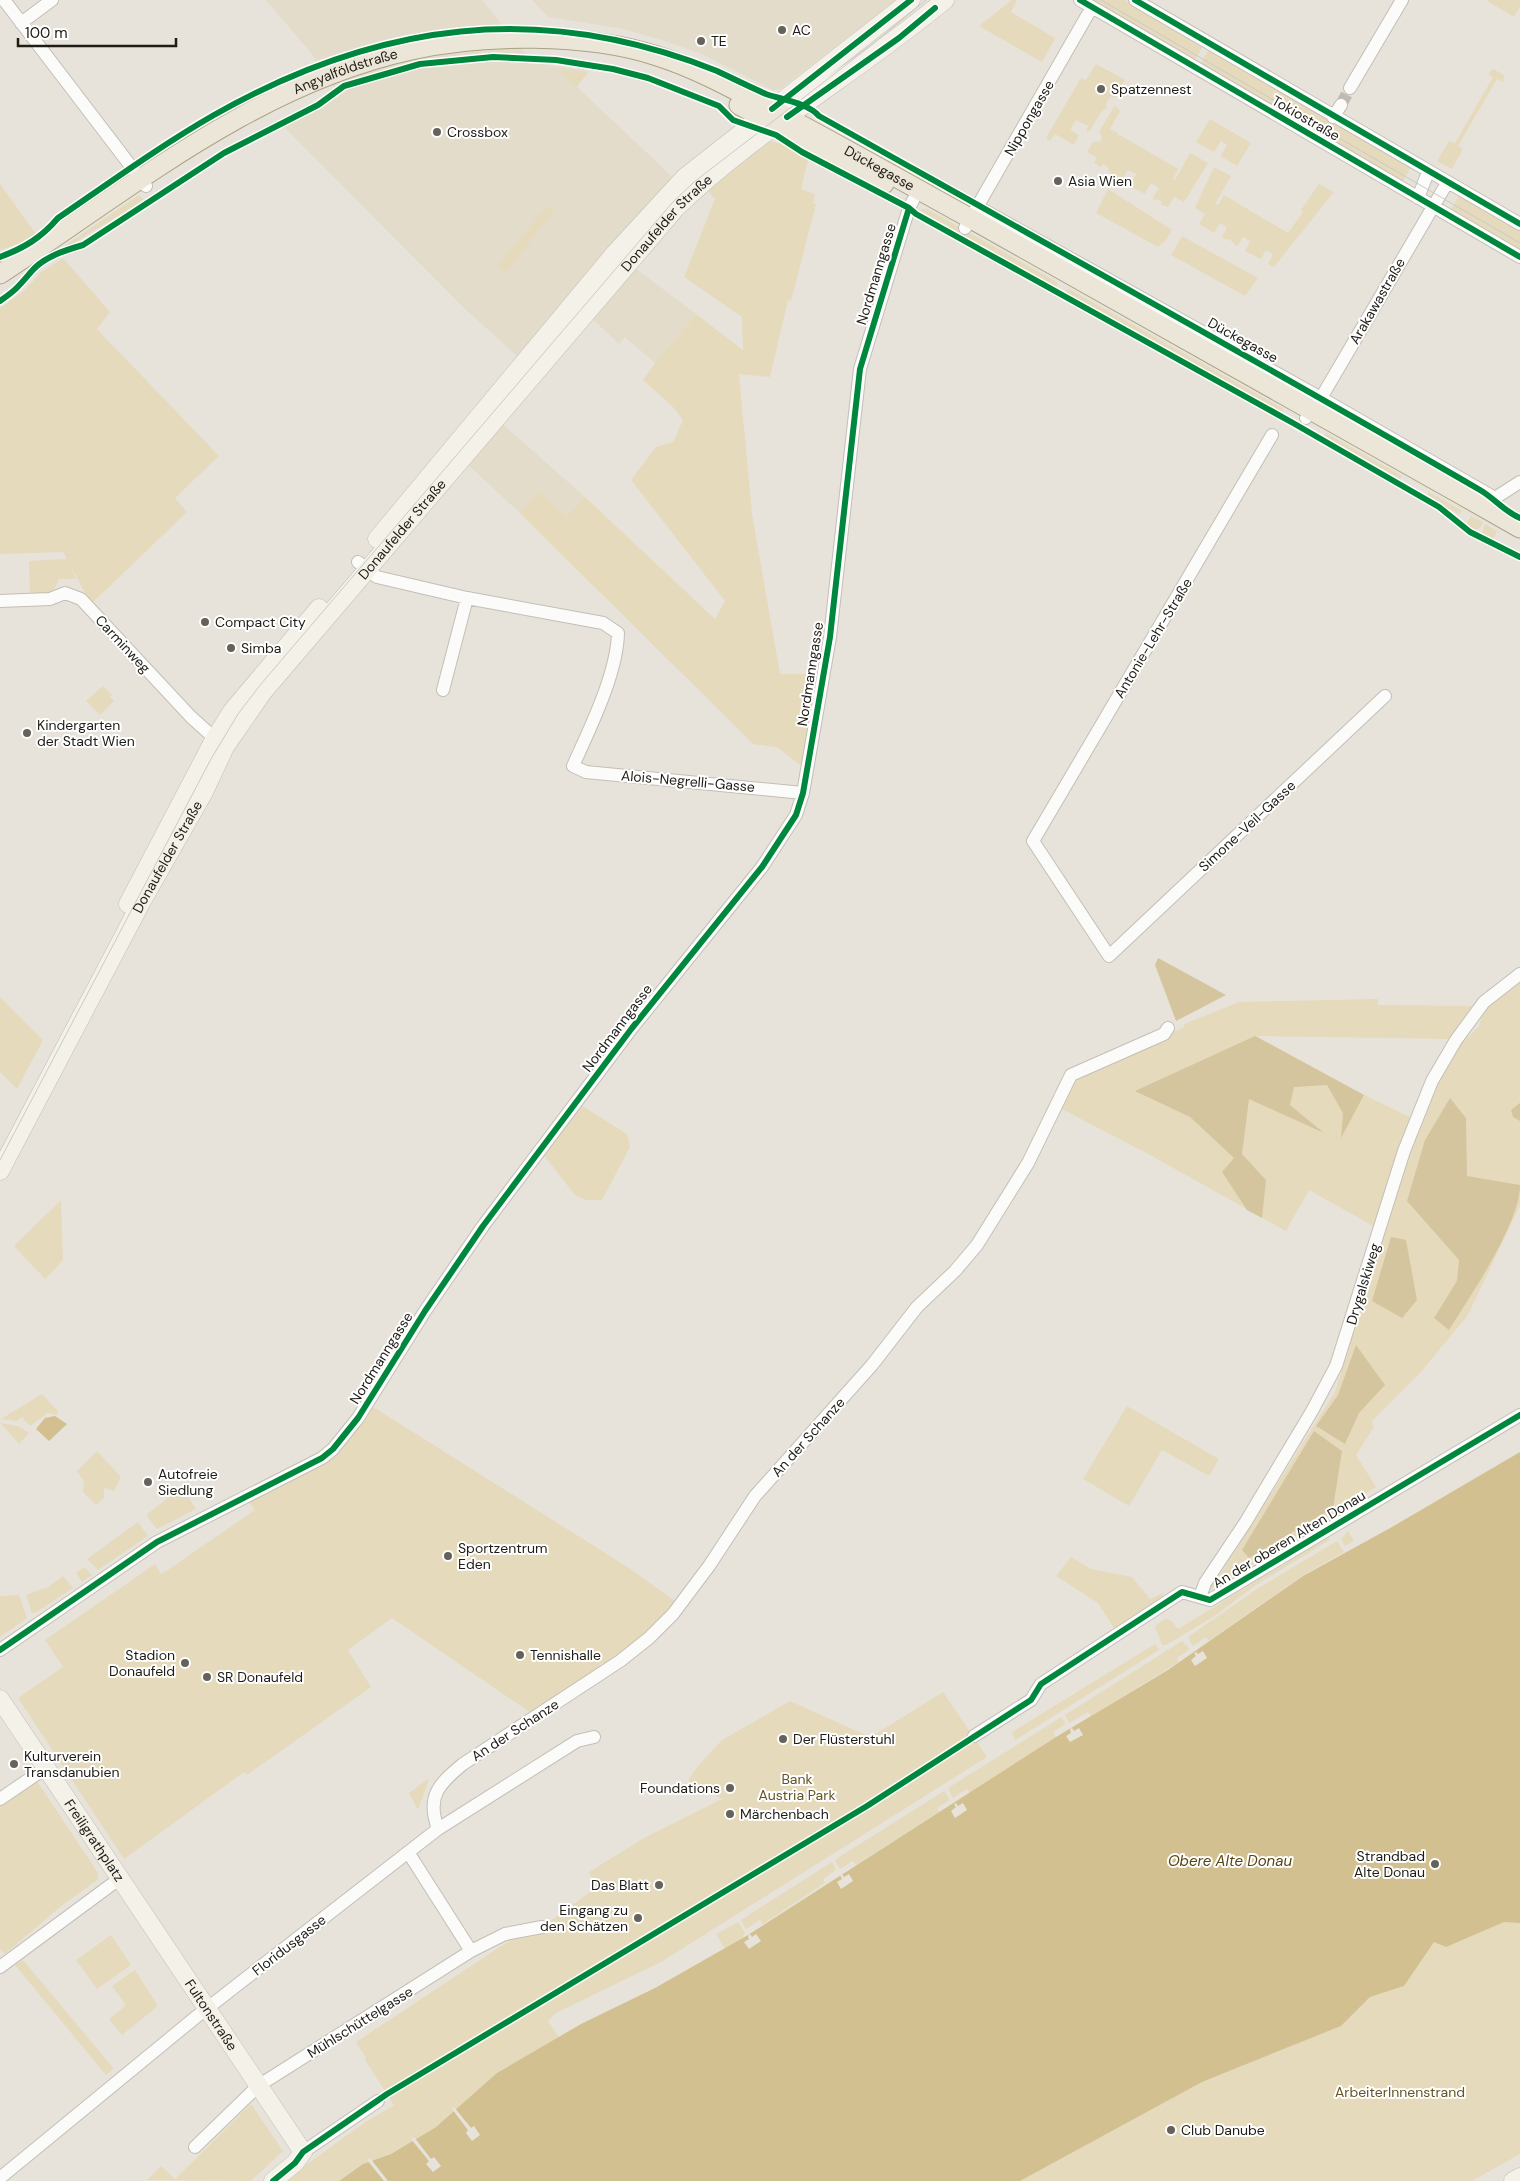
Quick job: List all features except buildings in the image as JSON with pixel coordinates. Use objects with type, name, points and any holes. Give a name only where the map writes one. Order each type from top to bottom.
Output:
[{"type":"main road","name":"Donaufelder Straße","points":[[0,1171],[142,901],[204,792],[232,711],[363,566],[676,208],[774,118],[911,0]]},
{"type":"main road","name":"Donaufelder Straße","points":[[774,118],[899,38],[945,0]]},
{"type":"main road","name":"Angyalföldstraße","points":[[0,274],[266,102],[334,73],[373,59],[414,49],[486,39],[550,40],[617,46],[653,54],[697,70],[774,118]]},
{"type":"main road","name":"Dückegasse","points":[[774,118],[916,194],[971,218],[1487,507],[1520,528]]},
{"type":"main road","name":"Angyalföldstraße","points":[[0,282],[144,182]]},
{"type":"main road","name":"Dückegasse","points":[[1487,507],[1520,539]]},
{"type":"main road","name":"Donaufelder Straße","points":[[0,1147],[220,743]]},
{"type":"main road","points":[[0,1699],[47,1767]]},
{"type":"main road","name":"Freiligrathplatz","points":[[47,1767],[119,1879]]},
{"type":"main road","name":"Fultonstraße","points":[[119,1879],[303,2152]]},
{"type":"main road","points":[[273,2181],[295,2163],[303,2152]]},
{"type":"main road","points":[[1513,2181],[1520,2178]]},
{"type":"street","points":[[4,0],[144,182]]},
{"type":"street","points":[[21,22],[52,0]]},
{"type":"street","name":"Tokiostraße","points":[[1080,0],[1520,257]]},
{"type":"street","name":"Tokiostraße","points":[[1135,0],[1333,117],[1520,224]]},
{"type":"street","points":[[1350,88],[1402,0]]},
{"type":"street","name":"Nippongasse","points":[[971,218],[1092,7]]},
{"type":"street","points":[[1333,117],[1341,104]]},
{"type":"street","points":[[1418,198],[1428,172]]},
{"type":"street","name":"Arakawastraße","points":[[1312,409],[1447,183]]},
{"type":"street","name":"Nordmanngasse","points":[[0,1650],[157,1542],[322,1458],[333,1449],[358,1418],[425,1311],[483,1226],[632,1028],[775,850],[796,815],[803,793],[830,637],[860,369],[916,194]]},
{"type":"street","name":"Antonie-Lehr-Straße","points":[[1109,956],[1033,841],[1272,435]]},
{"type":"street","points":[[1487,507],[1520,482]]},
{"type":"street","points":[[363,566],[377,577],[467,598],[443,690]]},
{"type":"street","name":"Carminweg","points":[[0,601],[50,599],[65,593],[81,599],[220,743]]},
{"type":"street","name":"Alois-Negrelli-Gasse","points":[[467,598],[603,623],[618,633],[618,646],[599,708],[573,766],[586,772],[803,793]]},
{"type":"street","name":"Simone-Veil-Gasse","points":[[1109,956],[1386,696]]},
{"type":"street","name":"Drygalskiweg","points":[[1200,1597],[1204,1583],[1255,1506],[1312,1411],[1336,1366],[1349,1330],[1404,1151],[1432,1081],[1456,1040],[1484,1002],[1520,974]]},
{"type":"street","name":"An der Schanze","points":[[438,1829],[433,1815],[433,1798],[443,1780],[463,1764],[620,1661],[649,1638],[673,1614],[709,1566],[755,1496],[866,1372],[917,1307],[977,1245],[1028,1163],[1071,1075],[1164,1034],[1168,1028]]},
{"type":"street","name":"An der oberen Alten Donau","points":[[974,1736],[1031,1700],[1041,1684],[1182,1592],[1210,1600],[1520,1415]]},
{"type":"street","name":"Floridusgasse","points":[[0,2178],[208,2009],[438,1829],[577,1741],[594,1737]]},
{"type":"street","points":[[0,1799],[47,1767]]},
{"type":"street","points":[[408,1852],[471,1951]]},
{"type":"street","name":"Freiligrathplatz","points":[[0,1967],[119,1879]]},
{"type":"street","name":"Mühlschüttelgasse","points":[[195,2147],[258,2086],[471,1951],[505,1934],[542,1927]]},
{"type":"street","points":[[303,2152],[378,2101]]},
{"type":"shaded area","points":[[266,0],[482,0],[533,63],[588,71],[577,87],[679,183],[622,258],[696,314],[655,363],[625,337],[619,344],[589,316],[537,374],[463,307],[283,126],[340,96],[311,53]]},
{"type":"shaded area","points":[[532,0],[896,0],[780,89],[773,90],[702,54],[665,41],[623,29],[548,17]]},
{"type":"shaded area","points":[[499,421],[585,497],[566,516],[539,491],[520,513],[465,462]]},
{"type":"shaded area","points":[[1158,958],[1226,995],[1176,1021],[1155,965]]},
{"type":"shaded area","points":[[1255,1036],[1364,1095],[1341,1138],[1343,1113],[1327,1085],[1294,1087],[1290,1105],[1324,1133],[1249,1099],[1242,1154],[1266,1180],[1262,1218],[1247,1210],[1222,1172],[1234,1158],[1190,1117],[1135,1091]]},
{"type":"shaded area","points":[[1450,1098],[1466,1118],[1467,1176],[1520,1185],[1518,1201],[1503,1239],[1449,1330],[1434,1318],[1457,1281],[1459,1260],[1407,1201],[1425,1140]]},
{"type":"shaded area","points":[[1520,1103],[1520,1121],[1513,1117],[1511,1110]]},
{"type":"shaded area","points":[[1391,1237],[1406,1240],[1417,1300],[1402,1318],[1372,1301]]},
{"type":"shaded area","points":[[1356,1345],[1385,1385],[1359,1413],[1345,1444],[1316,1426],[1338,1395]]},
{"type":"shaded area","points":[[1314,1431],[1342,1451],[1333,1508],[1249,1558],[1242,1550]]},
{"type":"green space","points":[[1012,0],[1017,0],[1011,12],[1055,38],[1042,62],[979,26]]},
{"type":"green space","points":[[1088,0],[1125,0],[1203,46],[1194,62]]},
{"type":"green space","points":[[1486,0],[1520,0],[1520,6],[1514,17]]},
{"type":"green space","points":[[515,28],[515,34],[341,62],[338,59],[382,46],[447,33]]},
{"type":"green space","points":[[1209,49],[1411,167],[1402,183],[1200,65]]},
{"type":"green space","name":"Spatzennest","points":[[1096,64],[1125,80],[1114,98],[1111,96],[1106,104],[1107,108],[1101,112],[1089,132],[1086,130],[1088,126],[1076,120],[1070,130],[1079,135],[1074,145],[1055,134],[1050,141],[1046,138],[1081,78],[1086,80]]},
{"type":"green space","points":[[556,69],[588,73],[576,87]]},
{"type":"green space","points":[[1493,69],[1504,75],[1503,82],[1497,79],[1458,146],[1463,149],[1452,169],[1437,161],[1449,141],[1455,143],[1493,77],[1488,74]]},
{"type":"green space","points":[[311,70],[316,73],[165,152],[166,149],[245,101]]},
{"type":"green space","points":[[1115,105],[1120,111],[1110,129],[1118,133],[1117,136],[1120,135],[1178,169],[1173,179],[1175,180],[1190,153],[1208,163],[1184,202],[1174,197],[1168,207],[1161,204],[1162,201],[1152,199],[1159,188],[1151,183],[1145,194],[1129,186],[1136,174],[1128,170],[1121,181],[1110,175],[1111,173],[1107,171],[1109,168],[1103,164],[1101,167],[1094,163],[1097,158],[1087,152],[1093,142],[1101,141],[1102,136],[1099,132]]},
{"type":"green space","points":[[1210,119],[1251,143],[1237,166],[1220,156],[1227,145],[1221,141],[1214,152],[1196,142]]},
{"type":"green space","points":[[765,141],[779,143],[808,160],[801,189],[815,194],[813,203],[816,204],[791,301],[788,300],[770,377],[739,374],[752,514],[780,674],[819,674],[804,768],[777,747],[753,744],[520,513],[539,491],[566,516],[585,497],[715,619],[725,601],[631,480],[656,447],[673,442],[683,420],[673,407],[643,380],[696,314],[743,350],[742,317],[684,277],[715,199],[708,191],[749,158]]},
{"type":"green space","points":[[888,158],[936,185],[933,190],[909,177],[887,160]]},
{"type":"green space","points":[[1214,167],[1231,176],[1215,204],[1218,205],[1224,195],[1288,233],[1319,184],[1334,192],[1274,267],[1268,264],[1273,254],[1266,250],[1261,259],[1245,251],[1250,241],[1243,237],[1237,246],[1229,239],[1222,238],[1227,227],[1220,223],[1214,233],[1199,224],[1205,214],[1195,208]]},
{"type":"green space","points":[[0,184],[36,234],[21,243],[0,250]]},
{"type":"green space","points":[[1108,189],[1172,230],[1166,240],[1158,247],[1096,213]]},
{"type":"green space","points":[[139,195],[144,200],[69,246],[66,245]]},
{"type":"green space","points":[[1459,196],[1520,231],[1520,252],[1450,211]]},
{"type":"green space","points":[[548,205],[554,211],[506,273],[497,266]]},
{"type":"green space","points":[[927,209],[1057,282],[1057,289],[916,210]]},
{"type":"green space","points":[[1182,236],[1258,278],[1245,296],[1171,255]]},
{"type":"green space","points":[[63,258],[110,312],[97,329],[219,456],[175,498],[187,512],[91,604],[63,552],[0,554],[0,308],[25,290],[40,273]]},
{"type":"green space","points":[[1069,289],[1282,408],[1285,417],[1063,293]]},
{"type":"green space","points":[[1326,433],[1402,476],[1399,481],[1323,439]]},
{"type":"green space","points":[[1429,492],[1463,511],[1459,514],[1426,497]]},
{"type":"green space","points":[[1471,516],[1483,522],[1480,528],[1474,530],[1468,527],[1467,523]]},
{"type":"green space","points":[[1485,524],[1497,531],[1493,539],[1482,533]]},
{"type":"green space","points":[[67,559],[76,579],[59,579],[52,594],[30,595],[29,561]]},
{"type":"green space","points":[[103,686],[112,695],[110,697],[114,701],[100,715],[86,701]]},
{"type":"green space","points":[[1520,983],[1520,1205],[1468,1315],[1420,1373],[1372,1421],[1374,1427],[1356,1455],[1376,1487],[1211,1589],[1208,1587],[1211,1581],[1219,1577],[1335,1392],[1410,1152],[1429,1098],[1459,1046],[1479,1026],[1482,1015],[1492,1004]]},
{"type":"green space","points":[[0,997],[43,1040],[17,1089],[0,1072]]},
{"type":"green space","points":[[1378,999],[1378,1005],[1472,1006],[1450,1039],[1256,1036],[1364,1095],[1412,1118],[1375,1227],[1309,1190],[1286,1231],[1150,1155],[1056,1106],[1071,1075],[1168,1028],[1176,1031],[1184,1027],[1184,1024],[1239,1002]]},
{"type":"green space","points":[[576,1102],[627,1134],[630,1147],[602,1200],[586,1200],[575,1195],[542,1153]]},
{"type":"green space","points":[[61,1200],[63,1260],[45,1279],[14,1246]]},
{"type":"green space","points":[[42,1394],[58,1411],[57,1415],[48,1413],[30,1426],[22,1417],[17,1421],[1,1419]]},
{"type":"green space","points":[[370,1405],[629,1568],[675,1601],[652,1629],[621,1656],[600,1664],[597,1670],[531,1713],[392,1618],[348,1650],[371,1687],[247,1775],[244,1772],[124,1859],[18,1698],[63,1667],[45,1640],[155,1564],[161,1574],[169,1569],[255,1510],[249,1502],[326,1462]]},
{"type":"green space","points":[[1127,1406],[1219,1459],[1209,1476],[1162,1450],[1129,1506],[1083,1479]]},
{"type":"green space","points":[[0,1423],[18,1426],[29,1433],[19,1444]]},
{"type":"green space","points":[[97,1451],[121,1477],[114,1491],[104,1488],[104,1498],[96,1505],[83,1492],[84,1482],[77,1471]]},
{"type":"green space","points":[[182,1487],[196,1509],[157,1529],[146,1515]]},
{"type":"green space","points":[[138,1522],[148,1536],[98,1570],[87,1559]]},
{"type":"green space","points":[[1348,1531],[1354,1541],[1345,1546],[1341,1539]]},
{"type":"green space","points":[[1327,1538],[1330,1539],[1256,1585],[1213,1617],[1166,1645],[1162,1645],[1155,1626],[1165,1619],[1171,1620],[1178,1629]]},
{"type":"green space","points":[[1337,1541],[1344,1552],[1303,1575],[1209,1641],[1206,1637],[1193,1646],[1188,1637],[1257,1589]]},
{"type":"green space","points":[[1071,1557],[1091,1569],[1132,1577],[1150,1599],[1163,1593],[1164,1603],[1138,1617],[1128,1619],[1117,1633],[1098,1603],[1056,1576]]},
{"type":"green space","points":[[84,1567],[92,1575],[82,1582],[76,1573]]},
{"type":"green space","points":[[63,1576],[73,1588],[35,1613],[32,1613],[26,1595],[48,1587]]},
{"type":"green space","points":[[19,1595],[27,1618],[0,1637],[0,1596]]},
{"type":"green space","points":[[1182,1641],[1190,1649],[1177,1658],[1179,1662],[1091,1716],[1088,1712],[1069,1723],[1065,1715]]},
{"type":"green space","points":[[1155,1644],[1159,1650],[1015,1740],[1012,1732]]},
{"type":"green space","name":"ArbeiterInnenstrand","points":[[1520,1688],[1520,2154],[1472,2181],[1020,2181],[1202,2082],[1341,2026],[1370,1997],[1404,1986]]},
{"type":"green space","name":"Bank Austria Park","points":[[943,1692],[987,1757],[661,1962],[556,2013],[548,2021],[559,2037],[455,2110],[436,2127],[391,2154],[363,2164],[339,2181],[284,2181],[364,2123],[394,2105],[365,2060],[366,2058],[356,2042],[515,1937],[534,1933],[597,1887],[589,1872],[644,1838],[722,1799],[688,1781],[697,1767],[722,1740],[790,1701],[868,1736],[877,1733]]},
{"type":"green space","points":[[1060,1718],[1066,1724],[1053,1732],[1056,1737],[970,1793],[967,1789],[953,1798],[948,1788]]},
{"type":"green space","points":[[428,1779],[428,1782],[418,1810],[409,1793]]},
{"type":"green space","points":[[37,1781],[98,1873],[97,1880],[60,1907],[5,1954],[0,1949],[0,1805]]},
{"type":"green space","points":[[944,1791],[950,1800],[937,1808],[939,1812],[856,1865],[853,1861],[840,1869],[835,1861],[836,1859]]},
{"type":"green space","points":[[832,1862],[836,1870],[823,1879],[825,1883],[763,1924],[760,1920],[746,1929],[741,1920]]},
{"type":"green space","points":[[738,1922],[745,1933],[744,1937],[725,1949],[716,1934]]},
{"type":"green space","points":[[111,1935],[131,1965],[97,1989],[76,1960]]},
{"type":"green space","points":[[23,1960],[114,2069],[106,2075],[15,1965]]},
{"type":"green space","points":[[135,1970],[158,2006],[122,2035],[109,2019],[126,2005],[112,1986]]},
{"type":"green space","points":[[251,2104],[283,2151],[251,2181],[147,2180],[161,2166],[175,2179]]},
{"type":"water","points":[[55,1416],[67,1424],[49,1441],[36,1429],[45,1418]]},
{"type":"water","name":"Obere Alte Donau","points":[[1520,1452],[1520,1923],[1504,1922],[1446,1947],[1434,1942],[1404,1986],[1370,1997],[1341,2026],[1202,2082],[1020,2181],[339,2181],[363,2164],[391,2154],[436,2127],[497,2073],[581,2024],[655,1988],[748,1935],[1056,1737],[1168,1670],[1303,1576],[1392,1527]]},
{"type":"pier","points":[[1203,1651],[1207,1658],[1195,1666],[1191,1660],[1196,1656],[1194,1653],[1198,1654]]},
{"type":"pier","points":[[1072,1728],[1074,1731],[1079,1728],[1083,1735],[1070,1742],[1066,1736],[1071,1733],[1070,1729]]},
{"type":"pier","points":[[956,1803],[958,1806],[963,1803],[967,1810],[955,1818],[951,1811],[956,1807],[954,1804]]},
{"type":"pier","points":[[842,1874],[844,1877],[849,1874],[853,1881],[841,1889],[837,1882],[842,1879],[840,1875]]},
{"type":"pier","points":[[750,1934],[752,1937],[756,1934],[761,1941],[749,1949],[744,1942],[749,1939],[748,1936]]},
{"type":"pier","points":[[454,2107],[471,2128],[474,2126],[480,2135],[472,2141],[466,2133],[468,2130],[452,2109]]},
{"type":"pier","points":[[414,2137],[431,2159],[434,2157],[441,2166],[433,2172],[426,2164],[429,2161],[411,2139]]},
{"type":"pier","points":[[370,2158],[388,2181],[384,2181],[367,2160]]},
{"type":"tunnel","points":[[1341,105],[1350,88]]},
{"type":"tram line","points":[[0,1160],[211,759],[238,714],[261,684],[672,203],[694,182],[868,48],[926,0]]},
{"type":"tram line","points":[[1101,0],[1520,243]]},
{"type":"cycle path","points":[[772,109],[911,0]]},
{"type":"cycle path","points":[[1080,0],[1520,257]]},
{"type":"cycle path","points":[[1135,0],[1520,224]]},
{"type":"cycle path","points":[[787,117],[899,38],[935,8]]},
{"type":"cycle path","points":[[0,257],[32,242],[58,218],[154,152],[214,115],[275,83],[337,59],[399,41],[461,32],[523,29],[587,35],[651,49],[717,71],[766,94],[795,102],[808,108],[819,116],[1480,490],[1520,518]]},
{"type":"cycle path","points":[[0,301],[17,288],[36,267],[48,258],[83,245],[224,153],[318,105],[344,86],[420,64],[493,57],[556,60],[613,69],[648,78],[719,106],[733,120],[776,135],[802,152],[909,208],[916,214],[1293,423],[1439,507],[1470,532],[1520,557]]},
{"type":"cycle path","points":[[0,1650],[157,1542],[322,1458],[333,1449],[358,1418],[425,1311],[483,1226],[632,1028],[762,867],[796,815],[803,793],[830,637],[860,369],[909,208]]},
{"type":"cycle path","points":[[273,2181],[295,2163],[303,2152],[387,2094],[867,1806],[1031,1700],[1041,1684],[1182,1592],[1210,1600],[1520,1415]]},
{"type":"place","name":"AC","points":[[782,30]]},
{"type":"place","name":"TE","points":[[701,41]]},
{"type":"place","name":"Spatzennest","points":[[1101,89]]},
{"type":"place","name":"Crossbox","points":[[437,132]]},
{"type":"place","name":"Asia Wien","points":[[1058,181]]},
{"type":"place","name":"Compact City","points":[[205,622]]},
{"type":"place","name":"Simba","points":[[231,648]]},
{"type":"place","name":"Kindergarten der Stadt Wien","points":[[27,733]]},
{"type":"place","name":"Autofreie Siedlung","points":[[148,1482]]},
{"type":"place","name":"Sportzentrum Eden","points":[[448,1556]]},
{"type":"place","name":"Tennishalle","points":[[520,1655]]},
{"type":"place","name":"Stadion Donaufeld","points":[[185,1663]]},
{"type":"place","name":"SR Donaufeld","points":[[207,1677]]},
{"type":"place","name":"Der Flüsterstuhl","points":[[783,1739]]},
{"type":"place","name":"Kulturverein Transdanubien","points":[[14,1764]]},
{"type":"place","name":"Foundations","points":[[730,1788]]},
{"type":"place","name":"Märchenbach","points":[[730,1814]]},
{"type":"place","name":"Strandbad Alte Donau","points":[[1435,1864]]},
{"type":"place","name":"Das Blatt","points":[[659,1885]]},
{"type":"place","name":"Eingang zu den Schätzen","points":[[638,1918]]},
{"type":"place","name":"Club Danube","points":[[1171,2130]]}]
